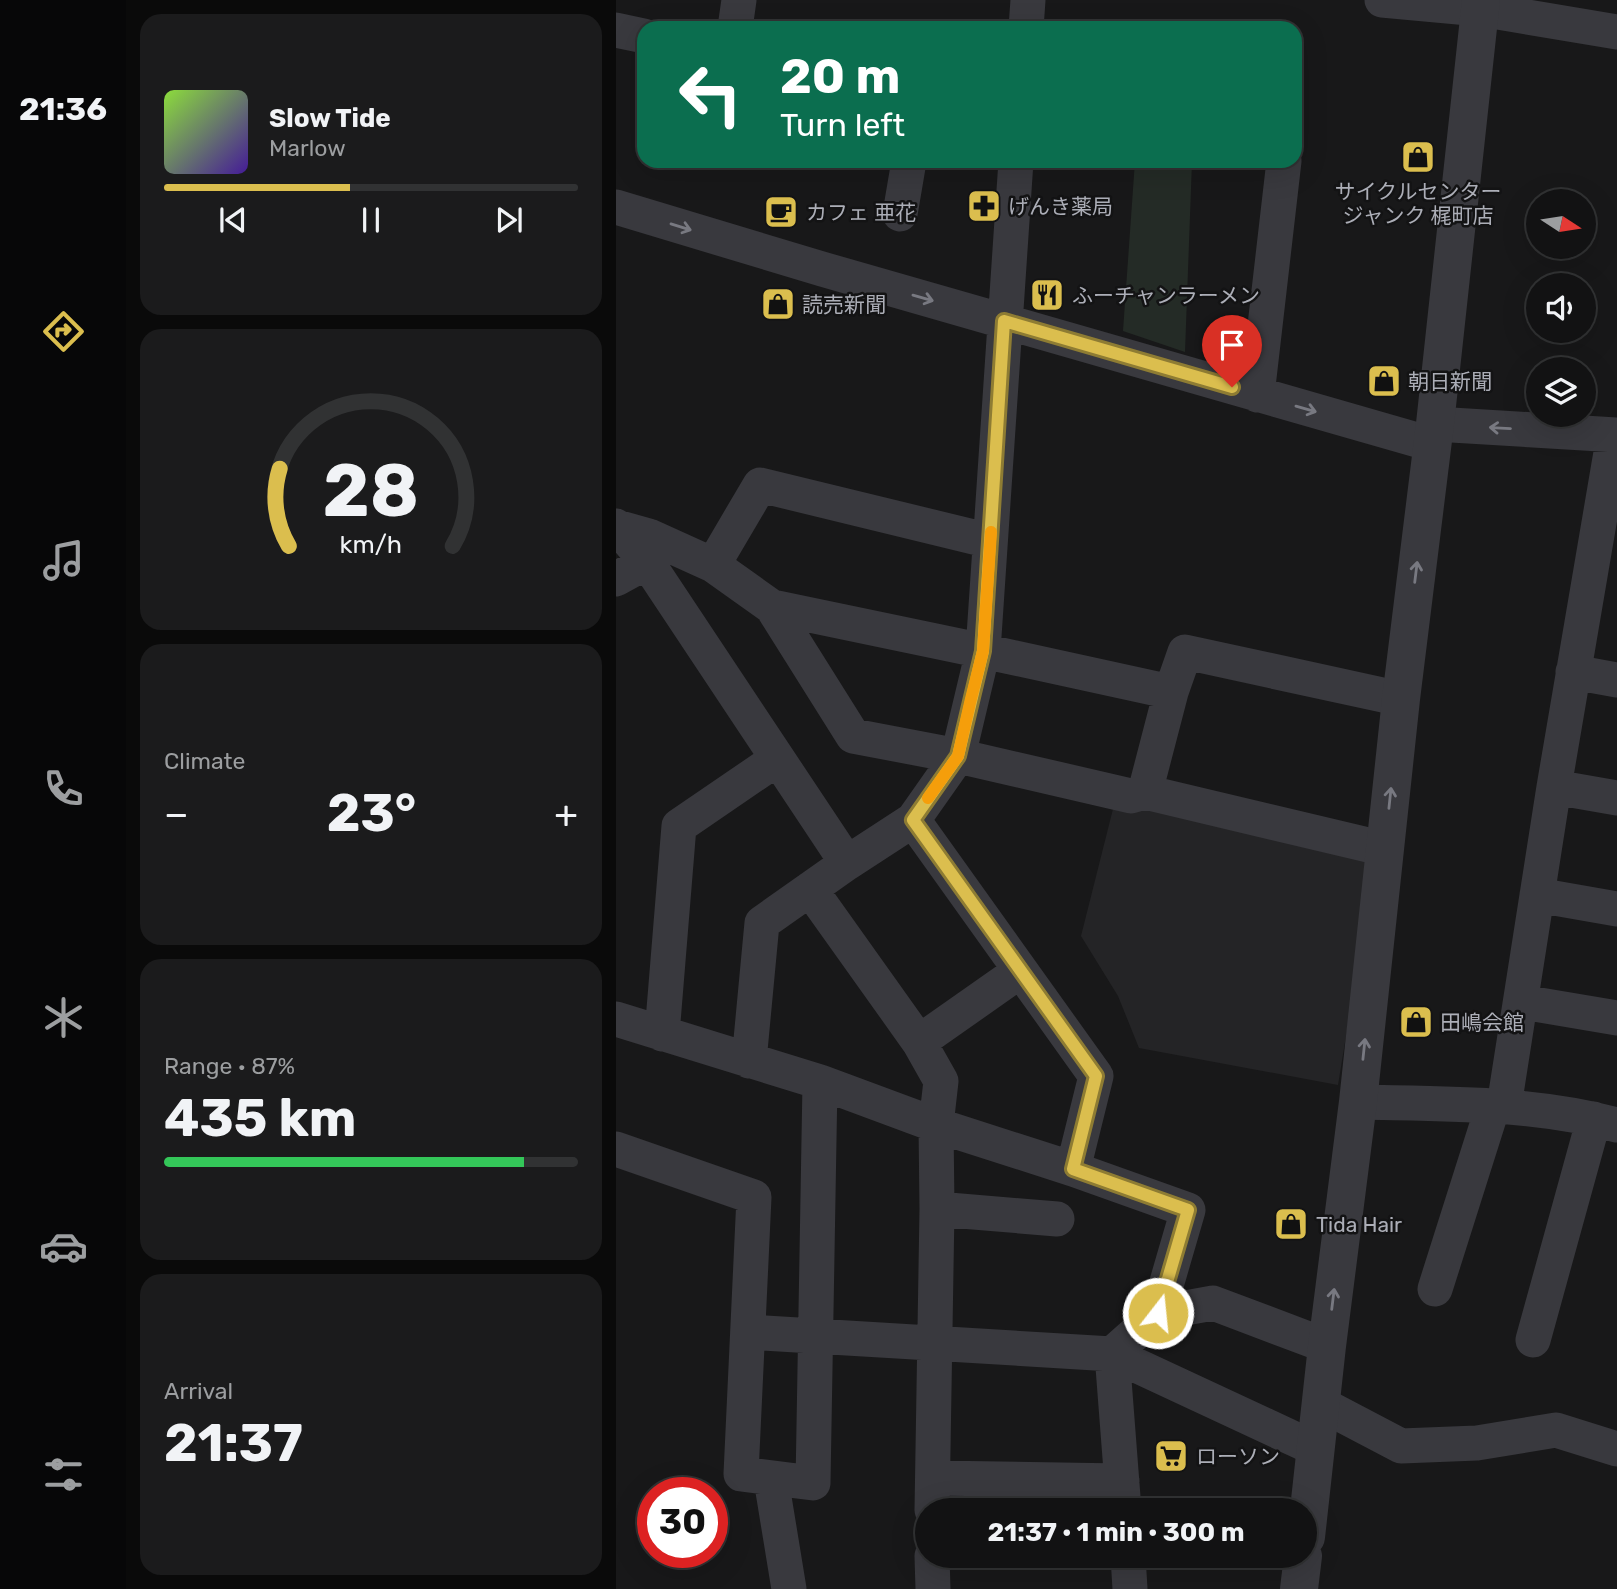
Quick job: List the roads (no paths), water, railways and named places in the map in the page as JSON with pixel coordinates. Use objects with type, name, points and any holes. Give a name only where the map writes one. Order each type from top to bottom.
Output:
[{"type":"street","points":[[736,21],[739,0]]},
{"type":"street","points":[[1026,21],[1028,0]]},
{"type":"street","points":[[1382,0],[1481,4],[1617,32]]},
{"type":"street","points":[[1310,1498],[1358,1102],[1401,699],[1481,4]]},
{"type":"street","points":[[616,30],[637,34]]},
{"type":"street","points":[[900,214],[908,168]]},
{"type":"street","points":[[749,1060],[762,923],[913,820],[958,756],[983,651],[1015,168]]},
{"type":"street","points":[[1257,395],[1283,168]]},
{"type":"street","points":[[616,207],[1257,395],[1433,434],[1615,435],[1554,787],[1522,1002],[1498,1106],[1436,1289]]},
{"type":"street","points":[[713,565],[760,485],[990,541]]},
{"type":"street","points":[[617,526],[649,536],[713,565],[772,607],[853,736],[958,756],[1132,796],[1145,792],[1385,849]]},
{"type":"street","points":[[617,526],[647,562],[847,863]]},
{"type":"street","points":[[616,579],[647,562]]},
{"type":"street","points":[[772,607],[1171,692]]},
{"type":"street","points":[[1145,792],[1171,692],[1185,652],[1401,699]]},
{"type":"street","points":[[1573,672],[1617,680]]},
{"type":"street","points":[[662,1034],[679,826],[777,759]]},
{"type":"street","points":[[1554,787],[1617,798]]},
{"type":"street","points":[[913,820],[1096,1076],[1073,1169]]},
{"type":"street","points":[[810,889],[919,1042],[941,1081],[936,1125],[932,1494],[1123,1496],[1112,1354]]},
{"type":"street","points":[[1537,895],[1617,909]]},
{"type":"street","points":[[919,1042],[1020,971]]},
{"type":"street","points":[[1522,1002],[1617,1018]]},
{"type":"street","points":[[616,1019],[820,1082],[936,1125],[1188,1210],[1158,1313]]},
{"type":"street","points":[[616,1149],[754,1197],[741,1474],[813,1482],[820,1082]]},
{"type":"street","points":[[1358,1102],[1498,1106],[1606,1122],[1533,1340]]},
{"type":"street","points":[[937,1209],[1057,1219]]},
{"type":"street","points":[[1112,1354],[1158,1313],[1213,1303],[1327,1346]]},
{"type":"street","points":[[748,1332],[1112,1354],[1316,1449]]},
{"type":"street","points":[[1321,1404],[1401,1447],[1477,1443],[1556,1430],[1617,1450]]},
{"type":"street","points":[[771,1479],[789,1589]]},
{"type":"street","points":[[932,1568],[933,1589]]},
{"type":"street","points":[[1129,1568],[1130,1589]]},
{"type":"street","points":[[1299,1589],[1302,1568]]},
{"type":"place","name":"サイクルセンター ジャンク 梶町店","points":[[1418,157]]},
{"type":"place","name":"げんき薬局","points":[[984,206]]},
{"type":"place","name":"カフェ 亜花","points":[[781,212]]},
{"type":"place","name":"ふーチャンラーメン","points":[[1047,295]]},
{"type":"place","name":"読売新聞","points":[[778,304]]},
{"type":"place","name":"朝日新聞","points":[[1384,381]]},
{"type":"place","name":"田嶋会館","points":[[1416,1022]]},
{"type":"place","name":"Tida Hair","points":[[1291,1224]]},
{"type":"place","name":"ローソン","points":[[1171,1456]]}]
